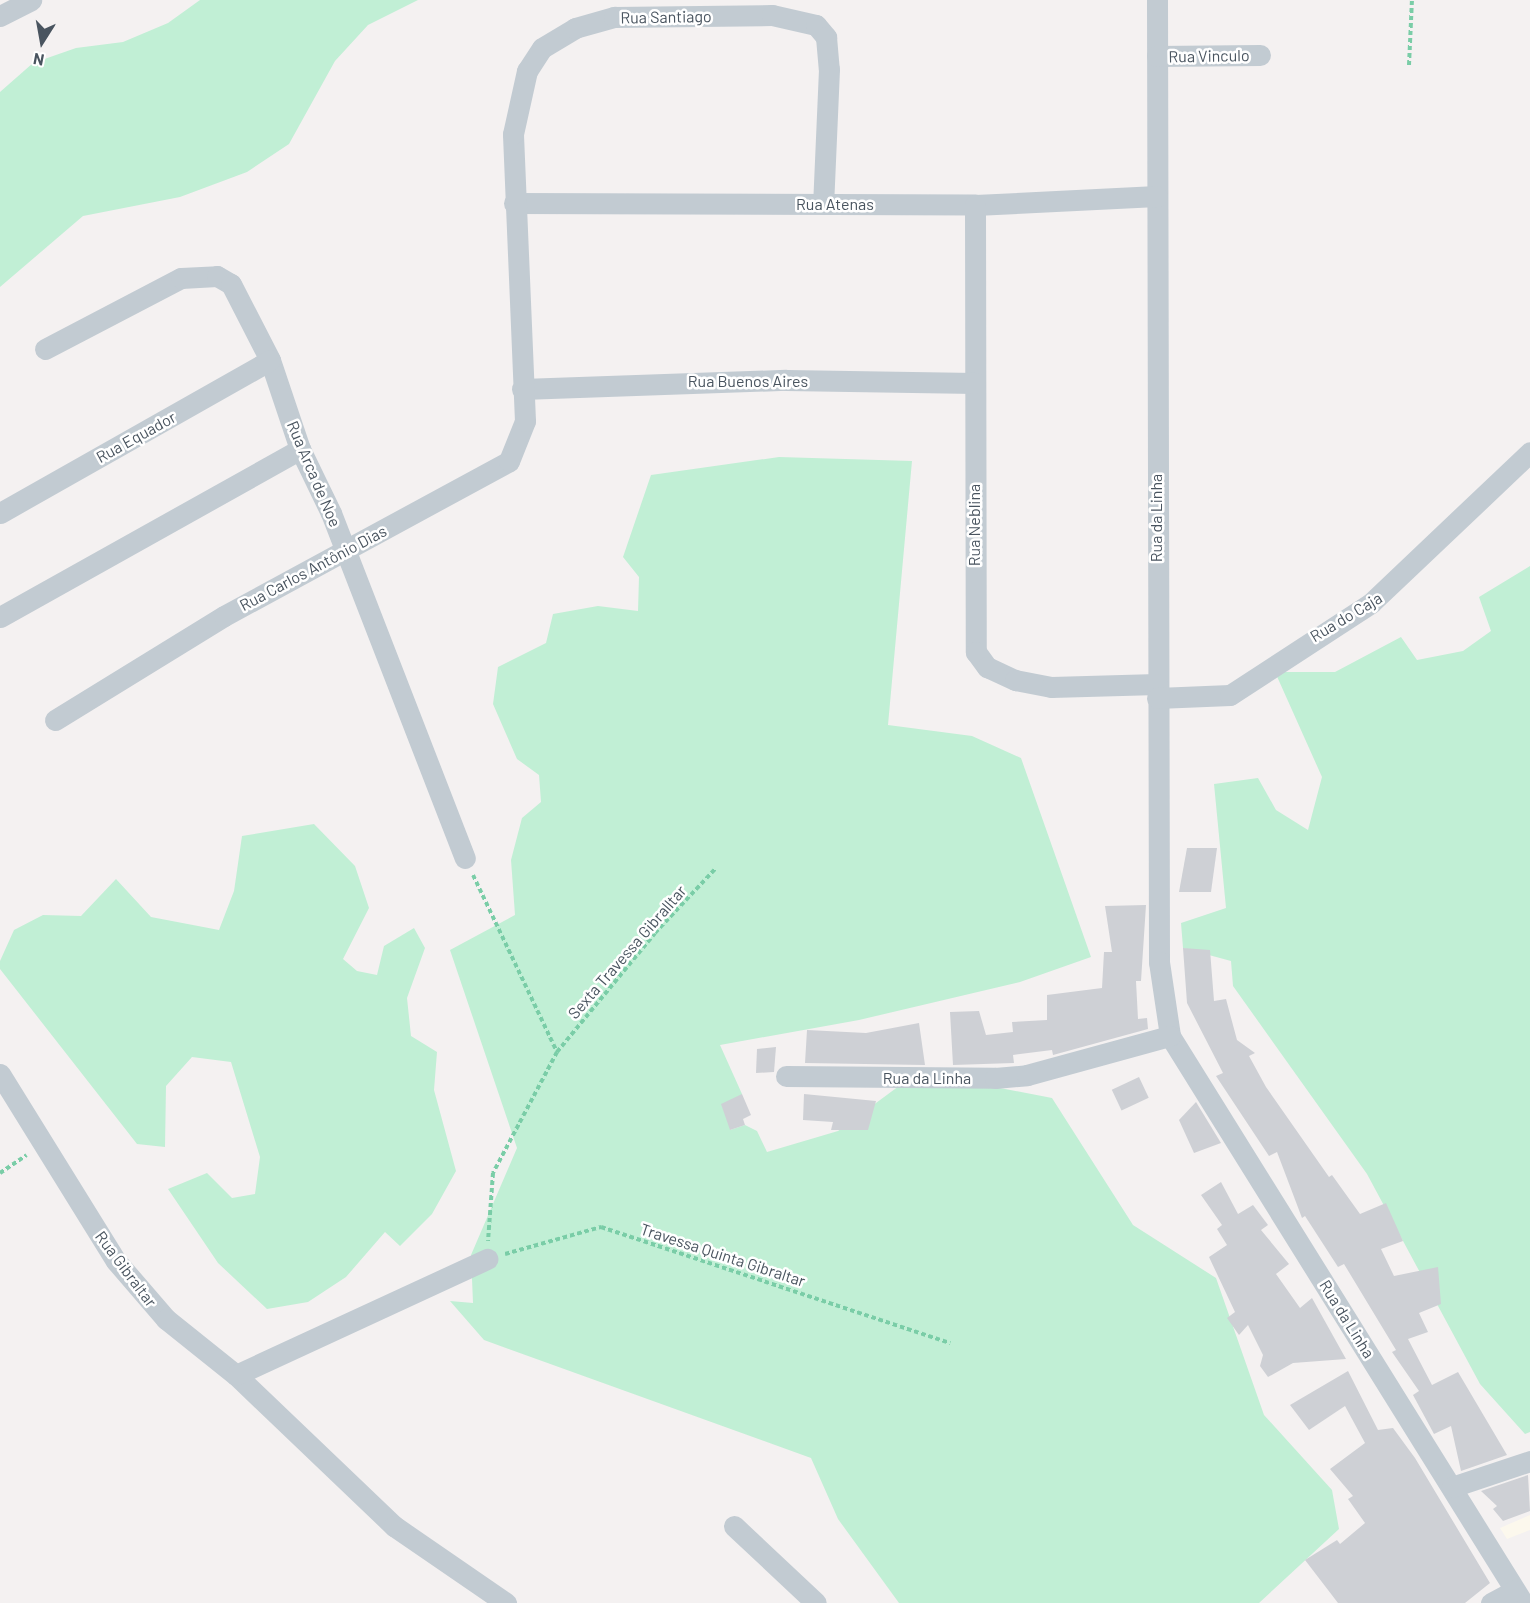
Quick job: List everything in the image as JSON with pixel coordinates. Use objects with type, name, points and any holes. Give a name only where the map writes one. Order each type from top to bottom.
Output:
[{"type":"street","points":[[0,16],[31,0]]},
{"type":"street","name":"Rua da Linha","points":[[1157,0],[1159,962],[1170,1036],[1519,1597]]},
{"type":"street","name":"Rua Santiago","points":[[522,389],[513,203],[518,101],[527,71],[542,48],[575,28],[614,17],[772,15],[816,25],[826,37],[829,69],[823,204]]},
{"type":"street","name":"Rua Vinculo","points":[[1157,56],[1260,55]]},
{"type":"street","name":"Rua Atenas","points":[[513,203],[975,205],[1157,196]]},
{"type":"street","name":"Rua Neblina","points":[[975,205],[975,652],[987,667],[1015,680],[1051,687],[1157,691]]},
{"type":"street","name":"Rua Arca de Noe","points":[[45,349],[140,296],[200,274],[217,276],[231,284],[270,360],[300,449],[345,551],[465,858]]},
{"type":"street","name":"Rua Equador","points":[[0,513],[270,360]]},
{"type":"street","name":"Rua Buenos Aires","points":[[522,389],[774,381],[975,383]]},
{"type":"street","name":"Rua Carlos Antônio Dias","points":[[55,720],[167,649],[509,461],[525,421],[522,389]]},
{"type":"street","points":[[0,617],[300,449]]},
{"type":"street","name":"Rua do Caja","points":[[1157,691],[1230,695],[1371,603],[1530,452]]},
{"type":"street","name":"Rua da Linha","points":[[786,1076],[995,1078],[1027,1075],[1170,1036]]},
{"type":"street","name":"Rua Gibraltar","points":[[0,1074],[42,1144],[138,1289],[166,1319],[236,1375],[394,1526],[506,1603]]},
{"type":"street","points":[[236,1375],[487,1259]]},
{"type":"street","points":[[1452,1486],[1530,1461]]},
{"type":"street","points":[[734,1526],[816,1603]]},
{"type":"street","points":[[1491,1603],[1519,1597]]},
{"type":"path","points":[[1409,65],[1412,0]]},
{"type":"path","points":[[465,858],[557,1052]]},
{"type":"path","name":"Sexta Travessa Gibralltar","points":[[487,1259],[493,1173],[557,1052],[716,868]]},
{"type":"path","points":[[0,1173],[42,1144]]},
{"type":"path","name":"Travessa Quinta Gibraltar","points":[[487,1259],[601,1227],[950,1342]]},
{"type":"shaded area","points":[[1530,1515],[1530,1530],[1507,1539],[1500,1528]]},
{"type":"green space","points":[[200,0],[418,0],[368,25],[335,61],[289,144],[247,172],[180,197],[83,216],[0,287],[0,92],[33,63],[76,48],[123,42],[168,23]]},
{"type":"green space","points":[[779,457],[912,461],[888,725],[972,736],[1021,758],[1091,957],[1020,982],[859,1020],[720,1045],[742,1094],[730,1130],[745,1125],[757,1131],[767,1152],[838,1131],[918,1072],[1052,1098],[1133,1225],[1216,1278],[1264,1415],[1332,1490],[1339,1529],[1259,1603],[899,1603],[838,1519],[811,1458],[484,1340],[450,1301],[473,1303],[471,1255],[517,1148],[450,950],[515,915],[511,860],[522,818],[541,802],[539,775],[517,759],[493,704],[498,667],[546,643],[553,614],[598,606],[638,611],[639,577],[623,557],[651,475]]},
{"type":"green space","points":[[1530,566],[1530,1432],[1525,1434],[1480,1384],[1367,1174],[1233,986],[1231,961],[1183,948],[1181,923],[1226,908],[1214,784],[1258,778],[1276,810],[1308,830],[1322,777],[1275,672],[1335,672],[1401,637],[1417,660],[1463,651],[1491,631],[1479,597]]},
{"type":"green space","points":[[314,824],[355,866],[369,908],[343,959],[357,971],[377,975],[384,946],[414,928],[425,948],[407,998],[411,1036],[437,1052],[434,1090],[456,1171],[432,1214],[400,1246],[385,1232],[346,1277],[308,1302],[267,1309],[218,1263],[168,1189],[207,1173],[232,1198],[255,1194],[260,1157],[231,1062],[192,1057],[166,1086],[165,1147],[137,1144],[0,969],[0,961],[14,930],[43,915],[81,916],[116,879],[151,917],[219,930],[234,891],[242,836]]},
{"type":"building","points":[[1187,848],[1217,848],[1211,892],[1179,892]]},
{"type":"building","points":[[1146,905],[1141,981],[1136,981],[1138,1019],[1147,1018],[1148,1029],[1053,1055],[1052,1050],[1013,1055],[1014,1063],[953,1065],[950,1012],[979,1011],[986,1035],[1013,1032],[1012,1022],[1047,1020],[1047,995],[1102,988],[1104,952],[1112,952],[1105,906]]},
{"type":"building","points":[[1183,948],[1210,950],[1214,1001],[1226,999],[1237,1040],[1255,1053],[1249,1056],[1266,1087],[1329,1177],[1332,1175],[1360,1214],[1386,1203],[1403,1241],[1381,1249],[1394,1276],[1438,1267],[1441,1304],[1419,1313],[1428,1332],[1408,1339],[1432,1385],[1458,1372],[1507,1455],[1461,1471],[1451,1426],[1434,1434],[1413,1395],[1419,1391],[1392,1352],[1396,1350],[1344,1264],[1338,1267],[1305,1216],[1302,1218],[1277,1152],[1269,1156],[1216,1076],[1223,1073],[1187,1003]]},
{"type":"building","points":[[919,1023],[925,1065],[805,1063],[807,1030],[866,1033]]},
{"type":"building","points":[[776,1047],[774,1072],[756,1073],[757,1049]]},
{"type":"building","points":[[1139,1077],[1149,1098],[1122,1111],[1112,1090]]},
{"type":"building","points":[[742,1094],[751,1115],[743,1119],[745,1125],[730,1130],[721,1104]]},
{"type":"building","points":[[804,1094],[876,1101],[868,1130],[831,1130],[833,1122],[803,1120]]},
{"type":"building","points":[[1196,1102],[1221,1143],[1194,1153],[1179,1120]]},
{"type":"building","points":[[1221,1182],[1238,1214],[1253,1205],[1268,1225],[1261,1230],[1289,1264],[1276,1274],[1300,1308],[1312,1298],[1346,1359],[1293,1363],[1268,1377],[1260,1366],[1263,1355],[1248,1325],[1239,1335],[1227,1318],[1235,1312],[1209,1257],[1227,1245],[1217,1229],[1222,1225],[1201,1195]]},
{"type":"building","points":[[1348,1371],[1378,1430],[1393,1428],[1415,1458],[1490,1583],[1465,1603],[1338,1603],[1305,1560],[1337,1540],[1340,1544],[1365,1523],[1348,1499],[1353,1496],[1330,1469],[1365,1443],[1345,1406],[1309,1430],[1290,1405]]},
{"type":"building","points":[[1528,1475],[1530,1511],[1503,1521],[1493,1509],[1497,1506],[1481,1491]]}]
